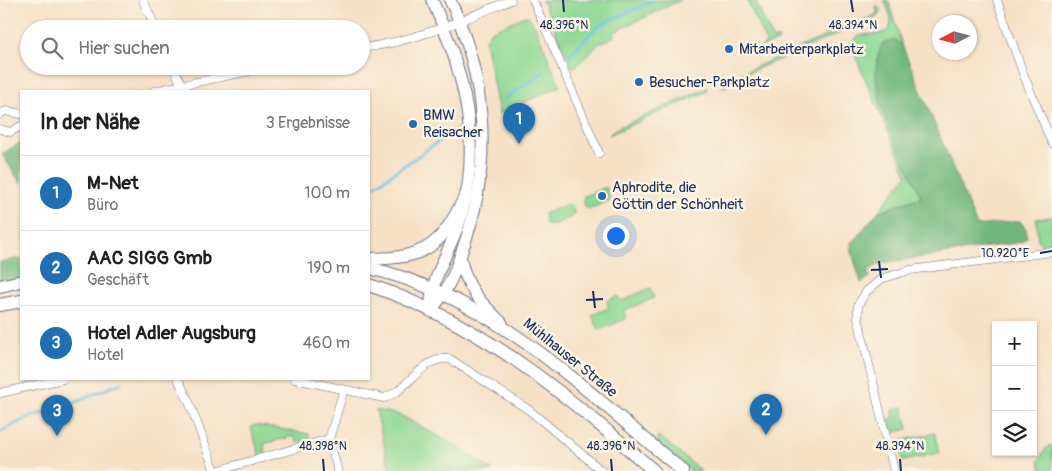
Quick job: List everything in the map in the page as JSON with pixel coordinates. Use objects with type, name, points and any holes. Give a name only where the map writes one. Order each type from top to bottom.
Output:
[{"type":"main road","points":[[430,311],[432,289],[455,234],[466,195],[471,162],[468,113],[460,72],[432,0]]},
{"type":"main road","points":[[430,311],[444,295],[460,257],[475,213],[483,144],[479,88],[472,58],[450,0]]},
{"type":"main road","points":[[370,259],[398,258],[432,245],[451,226],[466,195]]},
{"type":"main road","points":[[460,257],[466,280],[471,290],[508,330]]},
{"type":"main road","name":"Mühlhauser Straße","points":[[370,268],[432,289],[508,330],[537,350],[683,471]]},
{"type":"main road","points":[[0,286],[20,281]]},
{"type":"main road","points":[[370,285],[400,296],[511,355],[583,410],[654,471]]},
{"type":"main road","points":[[0,305],[20,301]]},
{"type":"street","points":[[143,0],[152,20]]},
{"type":"street","points":[[370,46],[397,42],[444,27],[511,0]]},
{"type":"street","points":[[533,0],[599,153]]},
{"type":"street","points":[[997,0],[1024,76],[1052,143]]},
{"type":"street","points":[[177,75],[182,85]]},
{"type":"street","points":[[159,90],[230,75]]},
{"type":"street","points":[[0,114],[6,111],[20,114]]},
{"type":"street","points":[[0,129],[10,132],[20,127]]},
{"type":"street","points":[[894,471],[858,318],[858,305],[866,292],[881,279],[910,270],[1052,252]]},
{"type":"street","points":[[301,380],[384,398],[396,392],[432,362],[443,358],[450,359],[529,410],[602,471]]},
{"type":"street","points":[[0,393],[58,380]]},
{"type":"street","points":[[178,380],[216,471],[329,439]]},
{"type":"street","points":[[338,471],[329,439],[342,396]]},
{"type":"green space","points":[[542,0],[680,0],[614,32],[614,37],[600,43],[575,67],[571,66]]},
{"type":"green space","points":[[747,0],[755,0],[773,40],[778,38],[779,41],[761,47],[766,43]]},
{"type":"green space","points":[[884,0],[888,0],[902,45],[895,40],[880,102],[921,197],[878,212],[907,175],[851,46],[857,37],[885,32],[890,29],[891,17]]},
{"type":"green space","points":[[876,6],[880,10],[878,16],[730,81],[729,85],[721,88],[725,85],[723,80],[718,83],[716,78],[724,75],[726,80],[776,58],[775,52],[781,49],[784,54],[877,14]]},
{"type":"green space","points":[[528,16],[535,26],[560,86],[499,114],[485,40],[491,31]]},
{"type":"green space","points":[[895,40],[902,45],[977,226],[1020,221],[1026,229],[1027,237],[1021,242],[882,263],[867,271],[870,277],[861,283],[851,243],[878,212],[921,197],[887,121],[876,80],[877,61],[883,43]]},
{"type":"green space","points":[[707,88],[706,92],[609,135],[615,129]]},
{"type":"green space","points":[[20,143],[20,182],[2,154]]},
{"type":"green space","points":[[607,188],[610,200],[590,209],[585,207],[583,197]]},
{"type":"green space","points":[[567,204],[572,206],[573,216],[551,226],[546,224],[544,214]]},
{"type":"green space","points":[[1052,217],[1052,247],[1044,248],[1038,240],[1036,219]]},
{"type":"green space","points":[[20,258],[20,281],[0,286],[0,262]]},
{"type":"green space","points":[[650,288],[654,298],[623,311],[626,319],[599,330],[592,315],[609,308],[607,301],[617,296],[622,301]]},
{"type":"green space","points":[[903,407],[908,429],[891,433],[888,420],[894,418],[892,410]]},
{"type":"green space","points":[[376,410],[400,415],[453,444],[493,471],[390,471]]},
{"type":"green space","points":[[256,425],[309,434],[311,438],[297,443],[294,436],[264,444],[266,455],[260,457],[251,429],[252,426]]},
{"type":"green space","points":[[935,433],[939,453],[903,461],[898,441]]},
{"type":"green space","points":[[658,435],[701,471],[691,471],[657,444]]},
{"type":"green space","points":[[1052,445],[1052,471],[1042,471],[1039,460],[1047,447]]},
{"type":"waterway","points":[[568,57],[598,26],[654,0]]},
{"type":"waterway","points":[[504,99],[544,72]]},
{"type":"waterway","points":[[370,189],[461,126]]},
{"type":"waterway","points":[[0,432],[29,417],[61,408],[121,383]]},
{"type":"place","name":"Mitarbeiterparkplatz","points":[[729,49]]},
{"type":"place","name":"Besucher-Parkplatz","points":[[639,82]]},
{"type":"place","name":"BMW Reisacher","points":[[413,124]]},
{"type":"place","name":"M-Net","points":[[519,144]]},
{"type":"place","name":"Aphrodite, die Göttin der Schönheit","points":[[602,196]]},
{"type":"place","name":"AAC SIGG Gmb","points":[[766,435]]},
{"type":"place","name":"Hotel Adler Augsburg","points":[[57,436]]}]
